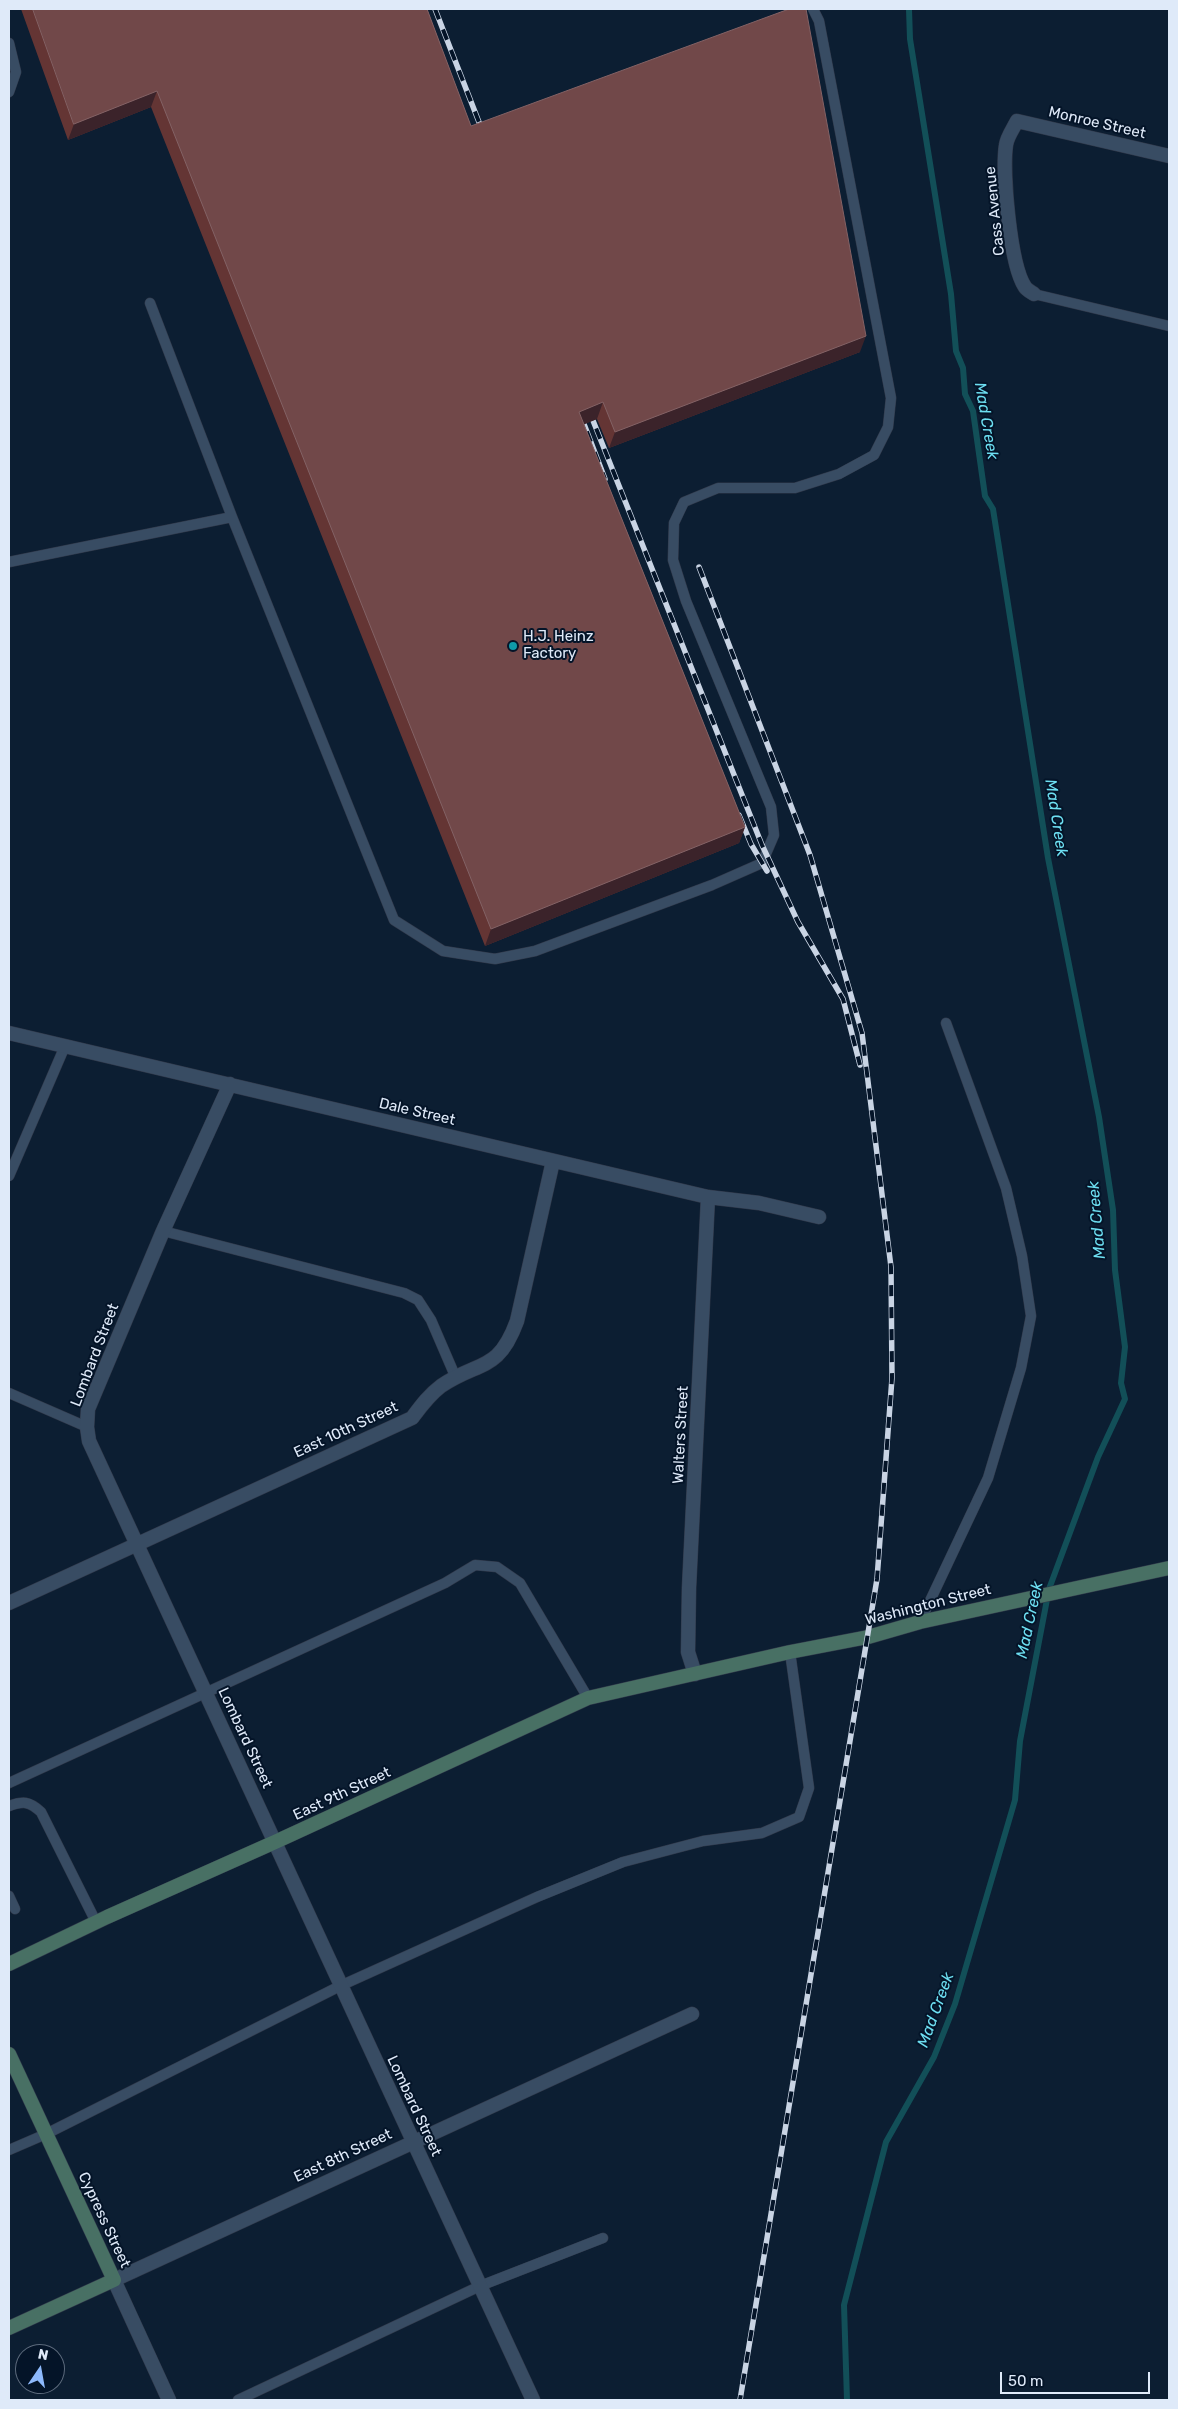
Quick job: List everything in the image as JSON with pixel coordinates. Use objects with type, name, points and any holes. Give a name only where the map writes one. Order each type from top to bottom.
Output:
[{"type":"main road","name":"Washington Street","points":[[695,1674],[790,1652],[868,1637],[920,1622],[990,1606],[1169,1568]]},
{"type":"main road","name":"East 9th Street","points":[[9,1964],[96,1922],[588,1698],[695,1674]]},
{"type":"main road","name":"Cypress Street","points":[[9,2054],[114,2280]]},
{"type":"main road","name":"East 8th Street","points":[[9,2328],[114,2280]]},
{"type":"street","name":"Monroe Street","points":[[1016,121],[1169,156]]},
{"type":"street","name":"Cass Avenue","points":[[1016,121],[1006,146],[1004,177],[1019,274],[1025,287],[1034,294]]},
{"type":"street","name":"Dale Street","points":[[9,1033],[708,1197],[750,1201],[819,1217]]},
{"type":"street","name":"Lombard Street","points":[[230,1084],[163,1230],[88,1410],[86,1427],[89,1441],[533,2400]]},
{"type":"street","name":"East 10th Street","points":[[9,1603],[412,1418],[427,1398],[456,1378],[489,1363],[502,1352],[510,1339],[517,1321],[553,1160]]},
{"type":"street","name":"Walters Street","points":[[695,1674],[688,1652],[689,1597],[708,1197]]},
{"type":"street","name":"East 8th Street","points":[[114,2280],[692,2014]]},
{"type":"street","name":"Cypress Street","points":[[114,2280],[169,2400]]},
{"type":"lane","points":[[150,303],[232,517],[394,920],[443,951],[495,959],[535,951],[712,885],[762,863],[774,835],[771,807],[686,601],[673,560],[674,523],[684,502],[718,488],[795,488],[839,474],[874,455],[888,427],[891,398],[819,21],[814,9]]},
{"type":"lane","points":[[9,43],[16,72],[9,92]]},
{"type":"lane","points":[[1034,294],[1169,326]]},
{"type":"lane","points":[[9,562],[232,517]]},
{"type":"lane","points":[[920,1622],[988,1478],[1021,1368],[1031,1316],[1022,1256],[1006,1188],[946,1023]]},
{"type":"lane","points":[[9,1176],[65,1046]]},
{"type":"lane","points":[[163,1230],[404,1293],[418,1300],[431,1320],[456,1378]]},
{"type":"lane","points":[[9,1393],[86,1427]]},
{"type":"lane","points":[[9,1784],[445,1584],[475,1564],[498,1567],[520,1583],[588,1698]]},
{"type":"lane","points":[[9,2150],[46,2134],[340,1986],[537,1897],[623,1862],[702,1841],[762,1834],[799,1817],[809,1788],[790,1652]]},
{"type":"lane","points":[[9,1806],[24,1801],[33,1804],[41,1812],[96,1922]]},
{"type":"lane","points":[[9,1896],[15,1909]]},
{"type":"lane","points":[[238,2400],[480,2286],[603,2238]]},
{"type":"building","name":"H.J. Heinz Factory","points":[[33,9],[427,9],[471,126],[789,9],[806,9],[866,336],[615,432],[603,402],[579,412],[745,827],[491,929],[157,91],[74,124]]},
{"type":"waterway","name":"Mad Creek","points":[[847,2400],[844,2305],[886,2142],[934,2057],[955,2004],[1015,1800],[1020,1741],[1049,1589],[1098,1457],[1125,1399],[1121,1383],[1125,1347],[1115,1270],[1113,1210],[1099,1117],[1048,858],[993,509],[985,496],[973,411],[965,394],[963,368],[956,351],[951,294],[910,39],[909,9]]},
{"type":"railway","points":[[435,9],[484,135]]},
{"type":"railway","points":[[588,408],[762,845],[798,922],[843,999],[860,1065]]},
{"type":"railway","points":[[579,411],[605,479]]},
{"type":"railway","points":[[699,567],[810,855],[862,1033],[891,1267],[892,1378],[877,1579],[740,2400]]},
{"type":"railway","points":[[739,815],[751,844],[767,871]]},
{"type":"place","name":"H.J. Heinz Factory","points":[[513,646]]}]
